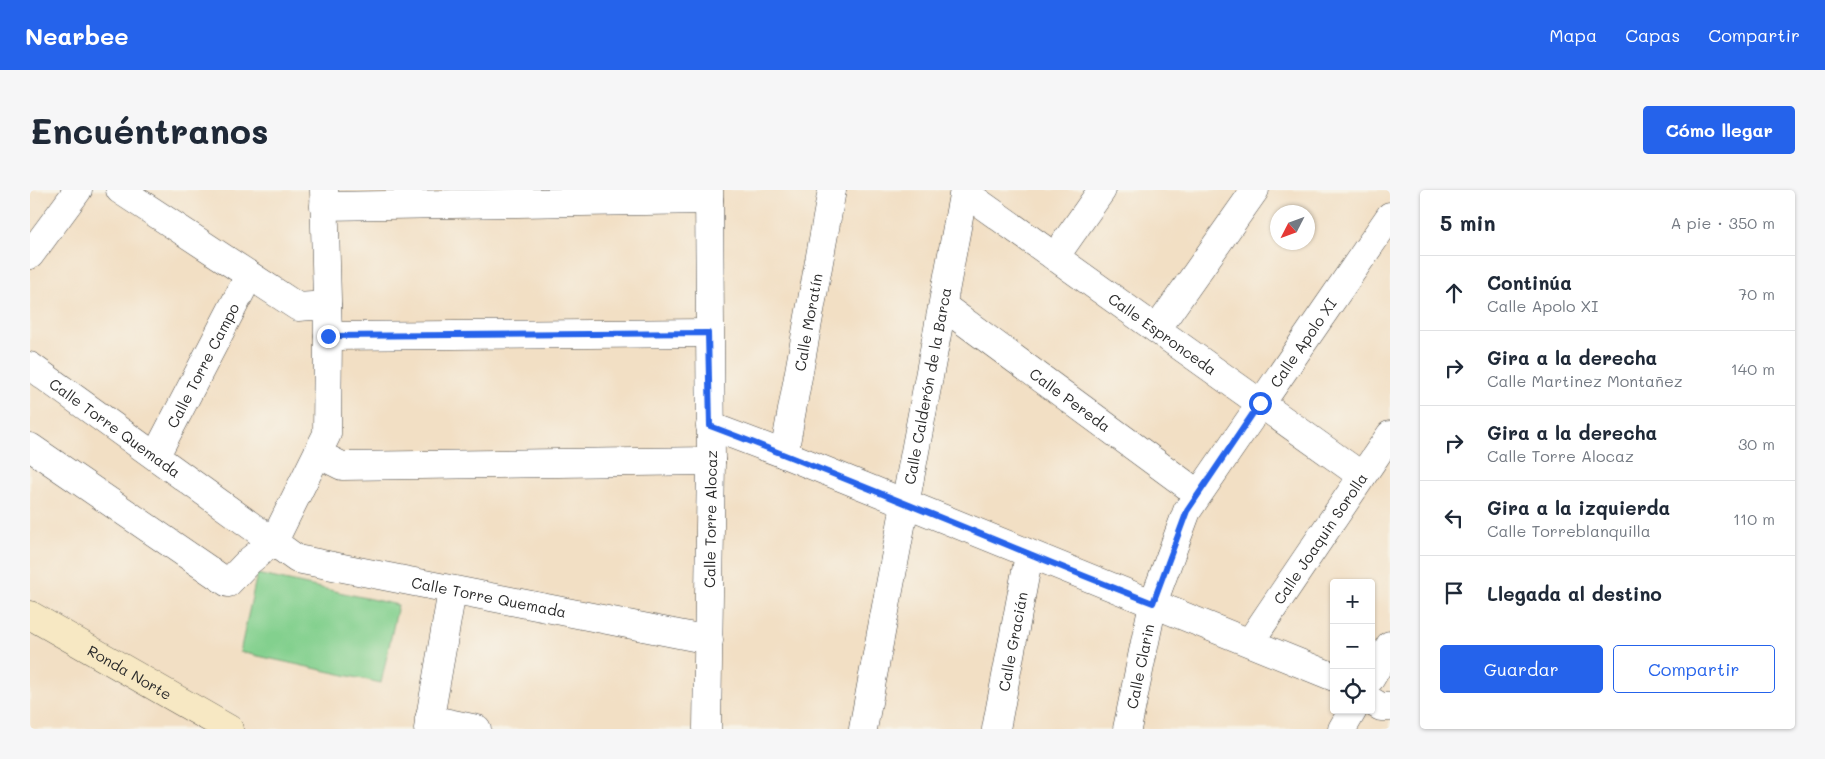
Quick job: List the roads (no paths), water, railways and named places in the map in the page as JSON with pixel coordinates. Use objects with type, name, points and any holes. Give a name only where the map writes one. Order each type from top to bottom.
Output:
[{"type":"main road","name":"Ronda Norte","points":[[30,615],[229,729]]},
{"type":"street","points":[[30,255],[78,190]]},
{"type":"street","points":[[120,190],[248,276],[298,307],[326,305]]},
{"type":"street","name":"Calle Moratín","points":[[784,454],[832,190]]},
{"type":"street","points":[[1055,256],[1102,190]]},
{"type":"street","points":[[1157,329],[1255,190]]},
{"type":"street","name":"Calle Espronceda","points":[[964,191],[1362,476]]},
{"type":"street","name":"Calle Calderón de la Barca","points":[[863,729],[964,191]]},
{"type":"street","points":[[30,448],[228,583],[249,561],[274,541],[327,434],[328,336],[324,198],[709,195]]},
{"type":"street","name":"Calle Torre Alocaz","points":[[707,729],[710,461],[708,333],[709,195]]},
{"type":"street","name":"Calle Apolo XI","points":[[1153,603],[1187,511],[1197,493],[1390,216]]},
{"type":"street","name":"Calle Torre Campo","points":[[156,455],[248,276]]},
{"type":"street","name":"Calle Pereda","points":[[942,306],[1197,493]]},
{"type":"street","points":[[328,336],[708,333]]},
{"type":"street","name":"Calle Torre Quemada","points":[[30,366],[156,455],[297,559],[709,640]]},
{"type":"street","points":[[710,426],[784,454],[1029,555],[1330,675]]},
{"type":"street","name":"Calle Joaquin Sorolla","points":[[1250,642],[1390,435]]},
{"type":"street","points":[[318,454],[342,466],[710,461]]},
{"type":"street","name":"Calle Gracián","points":[[996,729],[1029,555]]},
{"type":"street","points":[[452,591],[428,724],[476,729]]},
{"type":"street","name":"Calle Clarin","points":[[1127,729],[1153,603]]},
{"type":"street","points":[[1375,671],[1390,645]]},
{"type":"street","points":[[1375,703],[1381,707],[1390,707]]},
{"type":"street","points":[[1342,729],[1351,714]]}]
